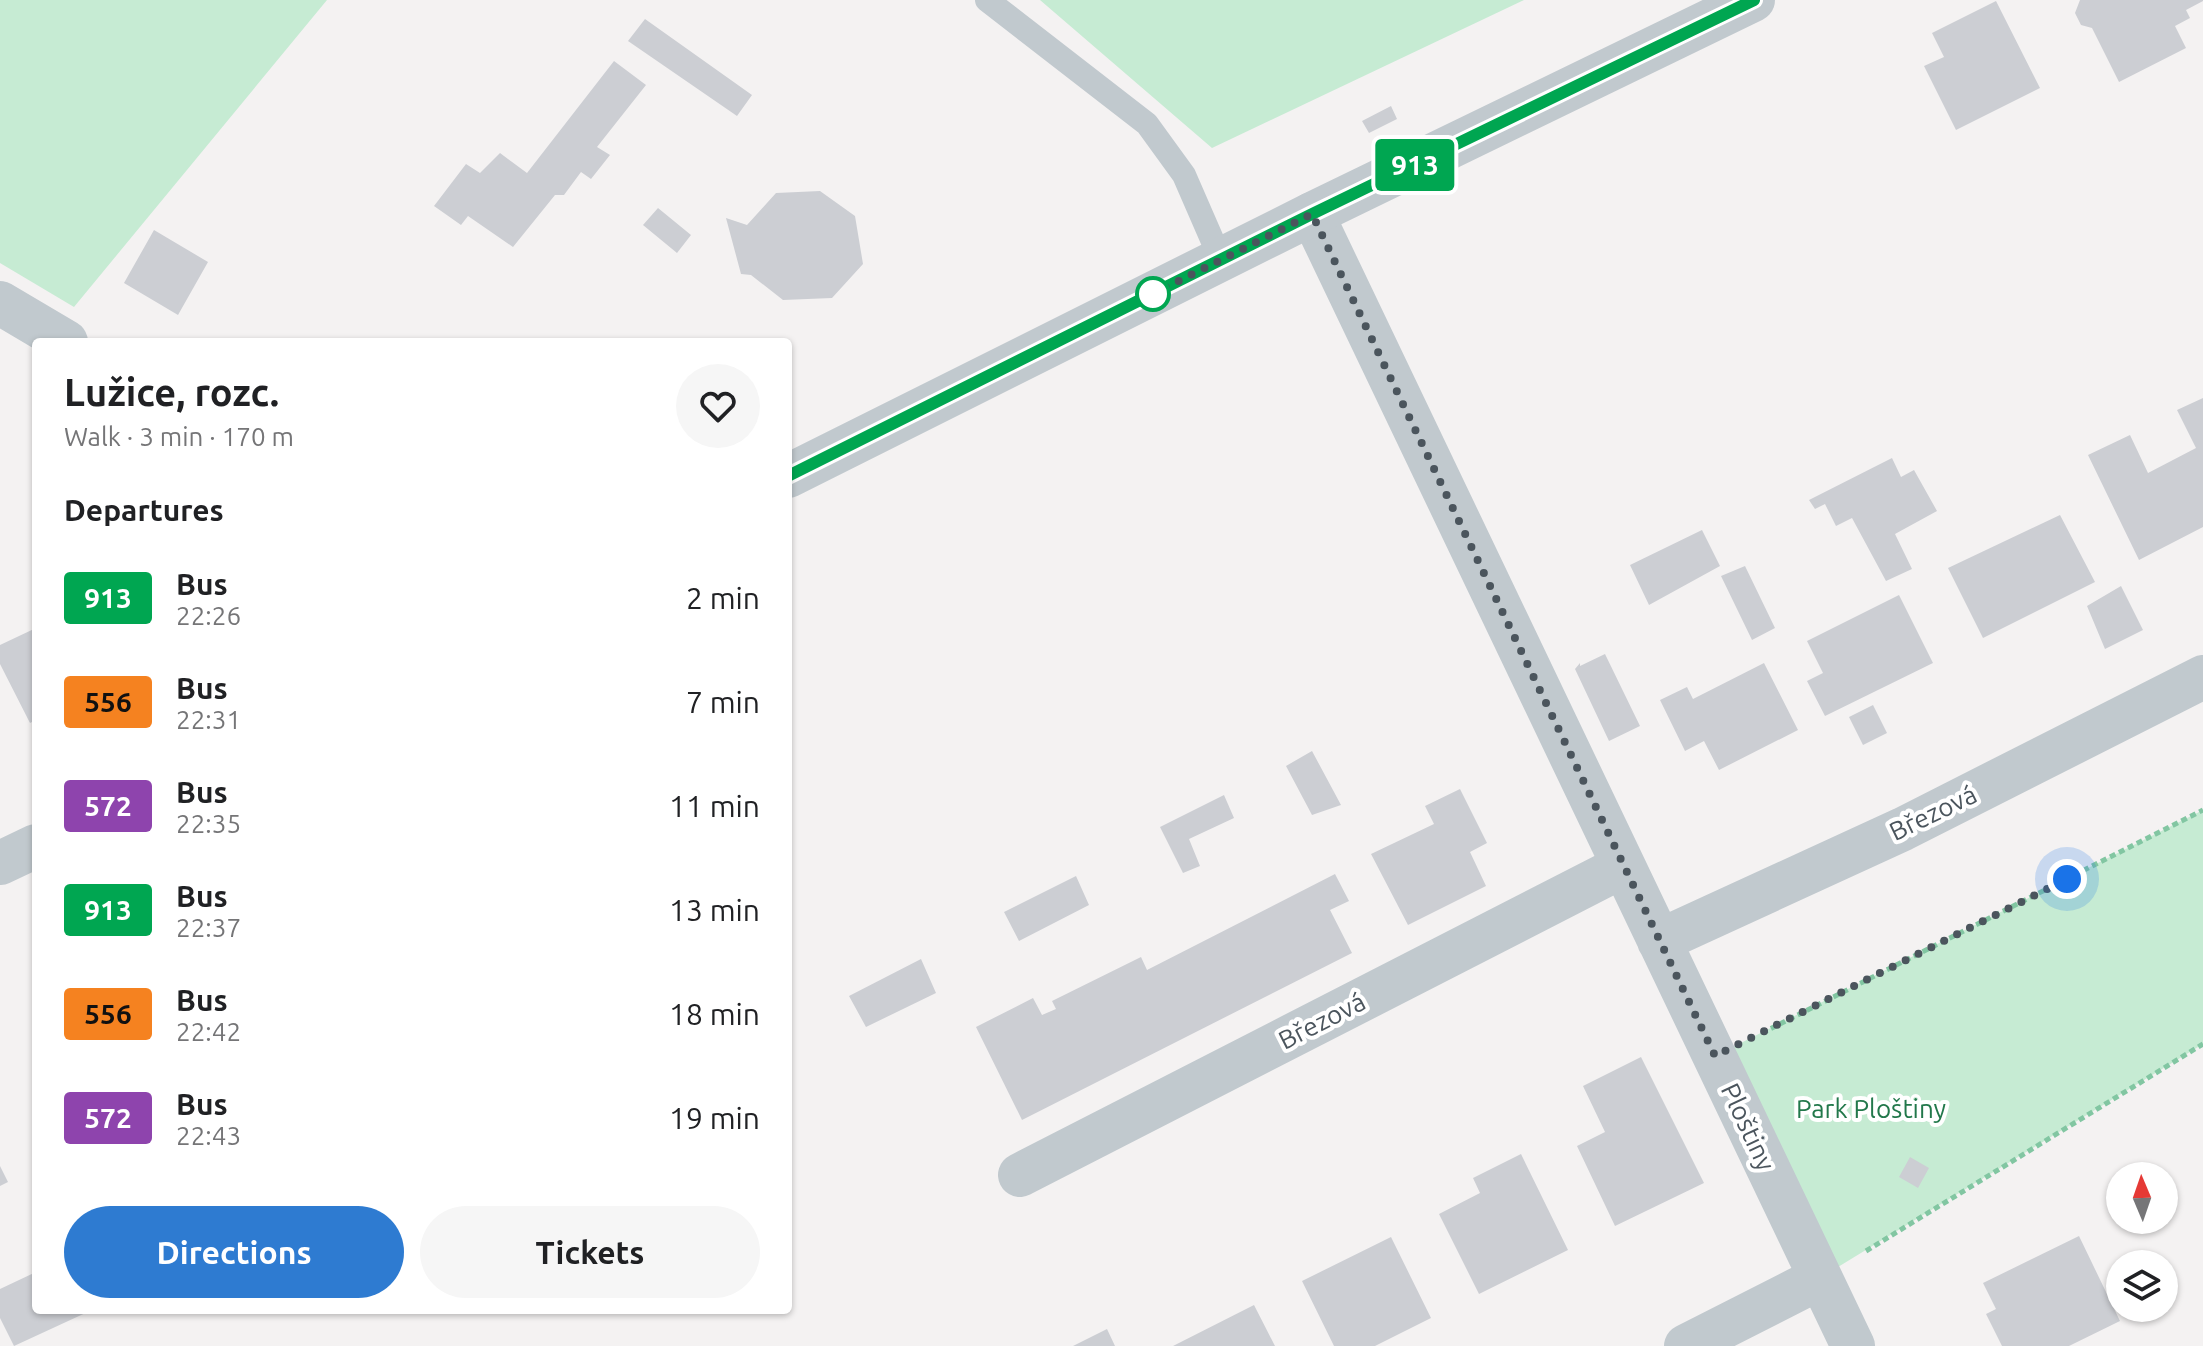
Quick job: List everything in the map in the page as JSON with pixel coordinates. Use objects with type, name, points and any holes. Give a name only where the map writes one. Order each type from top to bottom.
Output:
[{"type":"street","points":[[792,474],[1312,214],[1753,0]]},
{"type":"street","name":"Ploštiny","points":[[1312,214],[1853,1346]]},
{"type":"street","points":[[0,303],[59,338]]},
{"type":"street","name":"Březová","points":[[1659,941],[1903,829],[2203,677]]},
{"type":"street","points":[[0,863],[32,848]]},
{"type":"street","name":"Březová","points":[[1020,1175],[1623,866]]},
{"type":"street","points":[[1686,1346],[1820,1278]]},
{"type":"lane","points":[[987,0],[1147,124],[1184,175],[1221,260]]},
{"type":"path","points":[[1715,1056],[2203,810]]},
{"type":"path","points":[[1820,1278],[2203,1044]]},
{"type":"green space","points":[[0,0],[327,0],[74,307],[0,263]]},
{"type":"green space","points":[[1040,0],[1524,0],[1212,148]]},
{"type":"green space","name":"Park Ploštiny","points":[[2203,810],[2203,1044],[1820,1278],[1715,1056]]},
{"type":"building","points":[[2080,0],[2203,1],[2186,10],[2190,18],[2175,26],[2186,48],[2119,82],[2092,28],[2081,25],[2075,13]]},
{"type":"building","points":[[1996,1],[2040,88],[1956,130],[1924,66],[1944,57],[1932,33]]},
{"type":"building","points":[[645,19],[752,95],[737,116],[628,41]]},
{"type":"building","points":[[614,61],[646,85],[597,147],[610,155],[591,179],[581,172],[564,195],[555,195],[513,247],[468,216],[461,225],[434,206],[466,164],[480,173],[500,153],[527,173]]},
{"type":"building","points":[[1391,106],[1397,119],[1369,133],[1362,121]]},
{"type":"building","points":[[820,191],[855,216],[863,264],[832,298],[783,300],[751,275],[741,274],[726,218],[747,225],[776,193]]},
{"type":"building","points":[[658,208],[691,235],[677,253],[643,225]]},
{"type":"building","points":[[154,230],[208,262],[178,315],[124,283]]},
{"type":"building","points":[[2203,398],[2203,527],[2139,560],[2088,455],[2130,435],[2148,473],[2196,448],[2177,410]]},
{"type":"building","points":[[1892,458],[1901,477],[1914,470],[1937,511],[1895,534],[1912,569],[1886,581],[1852,518],[1836,526],[1825,504],[1815,509],[1809,500]]},
{"type":"building","points":[[2060,515],[2095,582],[1983,638],[1948,568]]},
{"type":"building","points":[[1702,530],[1720,566],[1649,605],[1630,565]]},
{"type":"building","points":[[1745,566],[1775,628],[1752,640],[1721,576]]},
{"type":"building","points":[[2121,586],[2143,630],[2105,649],[2087,606]]},
{"type":"building","points":[[1899,595],[1933,663],[1825,716],[1807,681],[1823,673],[1807,641]]},
{"type":"building","points":[[32,630],[30,723],[0,664],[0,645]]},
{"type":"building","points":[[1605,654],[1640,726],[1609,741],[1575,669],[1580,663],[1580,666]]},
{"type":"building","points":[[1764,663],[1798,730],[1719,770],[1704,741],[1685,751],[1660,700],[1687,687],[1693,699]]},
{"type":"building","points":[[1873,705],[1887,733],[1863,745],[1849,717]]},
{"type":"building","points":[[1312,751],[1341,805],[1312,815],[1286,766]]},
{"type":"building","points":[[1460,789],[1487,843],[1470,852],[1486,886],[1408,925],[1371,854],[1434,824],[1425,806]]},
{"type":"building","points":[[1224,795],[1234,818],[1189,839],[1200,866],[1183,873],[1160,827]]},
{"type":"building","points":[[1335,874],[1349,901],[1330,910],[1352,953],[1022,1120],[976,1027],[1033,998],[1042,1015],[1056,1009],[1052,1001],[1141,957],[1147,970]]},
{"type":"building","points":[[1076,876],[1089,905],[1019,941],[1004,912]]},
{"type":"building","points":[[921,959],[936,993],[866,1027],[849,996]]},
{"type":"building","points":[[1641,1057],[1704,1183],[1615,1226],[1577,1146],[1605,1132],[1583,1086]]},
{"type":"building","points":[[1521,1154],[1568,1250],[1479,1294],[1439,1214],[1480,1193],[1473,1178]]},
{"type":"building","points":[[1910,1157],[1929,1168],[1918,1188],[1899,1177]]},
{"type":"building","points":[[0,1166],[8,1182],[0,1186]]},
{"type":"building","points":[[2079,1236],[2106,1292],[2106,1322],[2118,1322],[2069,1346],[2002,1346],[1986,1314],[1996,1309],[1983,1283]]},
{"type":"building","points":[[1391,1237],[1431,1318],[1375,1346],[1334,1346],[1302,1281]]},
{"type":"building","points":[[32,1274],[32,1314],[83,1314],[14,1346],[0,1318],[0,1289]]},
{"type":"building","points":[[1254,1305],[1275,1346],[1173,1346]]},
{"type":"building","points":[[1107,1329],[1115,1346],[1073,1346]]},
{"type":"bus line","name":"913","points":[[792,474],[1312,214],[1754,0]]},
{"type":"route","points":[[1153,294],[1312,214],[1715,1056],[2067,879]]}]
